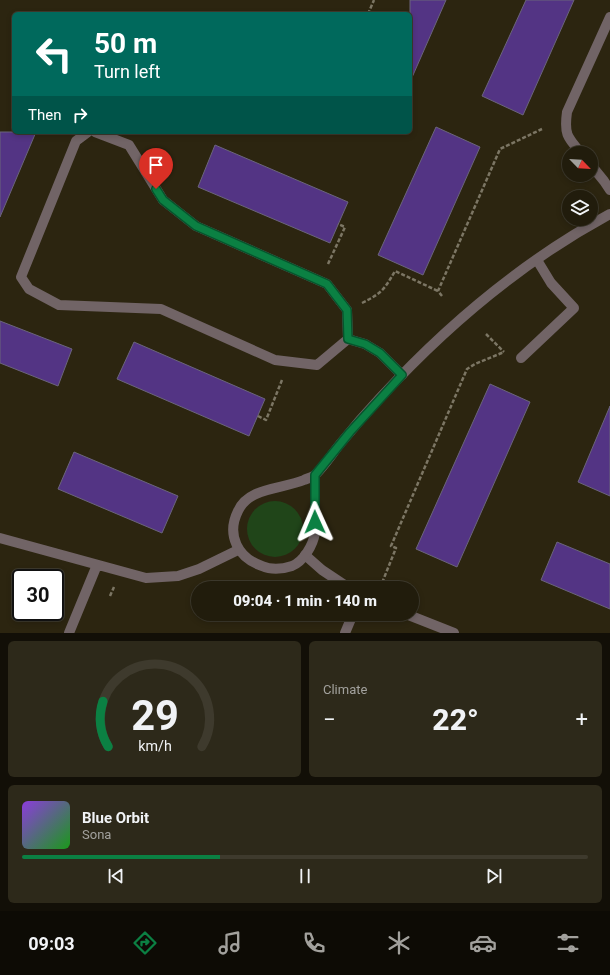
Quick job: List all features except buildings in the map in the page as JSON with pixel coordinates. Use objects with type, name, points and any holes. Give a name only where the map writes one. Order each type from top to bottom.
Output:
[{"type":"street","points":[[575,146],[570,141],[564,127],[567,112],[610,17]]},
{"type":"street","points":[[85,134],[76,141],[22,277],[29,289],[59,305],[161,309],[275,360],[317,365],[348,339]]},
{"type":"street","points":[[100,134],[129,145],[163,200],[196,226],[327,284],[347,310],[348,339]]},
{"type":"street","points":[[598,174],[610,190]]},
{"type":"street","points":[[315,475],[315,533],[311,546],[305,555],[293,566],[283,568],[262,567],[245,557],[238,550],[233,534],[234,521],[243,503],[252,496],[262,492],[299,482],[315,475],[345,438],[402,375],[465,314],[499,287],[537,260],[587,226],[610,214]]},
{"type":"street","points":[[521,358],[574,308],[551,283],[537,260]]},
{"type":"street","points":[[348,339],[365,344],[380,353],[402,375]]},
{"type":"street","points":[[0,538],[146,578],[178,576],[199,569],[238,550]]},
{"type":"street","points":[[305,555],[322,570],[338,581]]},
{"type":"street","points":[[68,633],[97,565]]},
{"type":"street","points":[[419,619],[454,633]]},
{"type":"street","points":[[345,633],[350,621]]},
{"type":"path","points":[[369,12],[374,0]]},
{"type":"path","points":[[438,291],[500,149],[542,129]]},
{"type":"path","points":[[328,264],[345,227],[338,224]]},
{"type":"path","points":[[380,294],[395,271],[438,291],[442,296]]},
{"type":"path","points":[[383,581],[396,548],[391,546],[467,369],[475,364],[504,352],[486,334]]},
{"type":"path","points":[[258,416],[266,420],[282,380]]},
{"type":"green space","points":[[269,501],[281,501],[291,505],[299,513],[303,523],[303,535],[299,545],[291,553],[281,557],[269,557],[259,553],[251,545],[247,535],[247,523],[251,513],[259,505]]},
{"type":"route","points":[[156,189],[163,200],[196,226],[327,284],[347,310],[348,339],[365,344],[380,353],[402,375],[350,432],[315,475],[315,522]]}]
